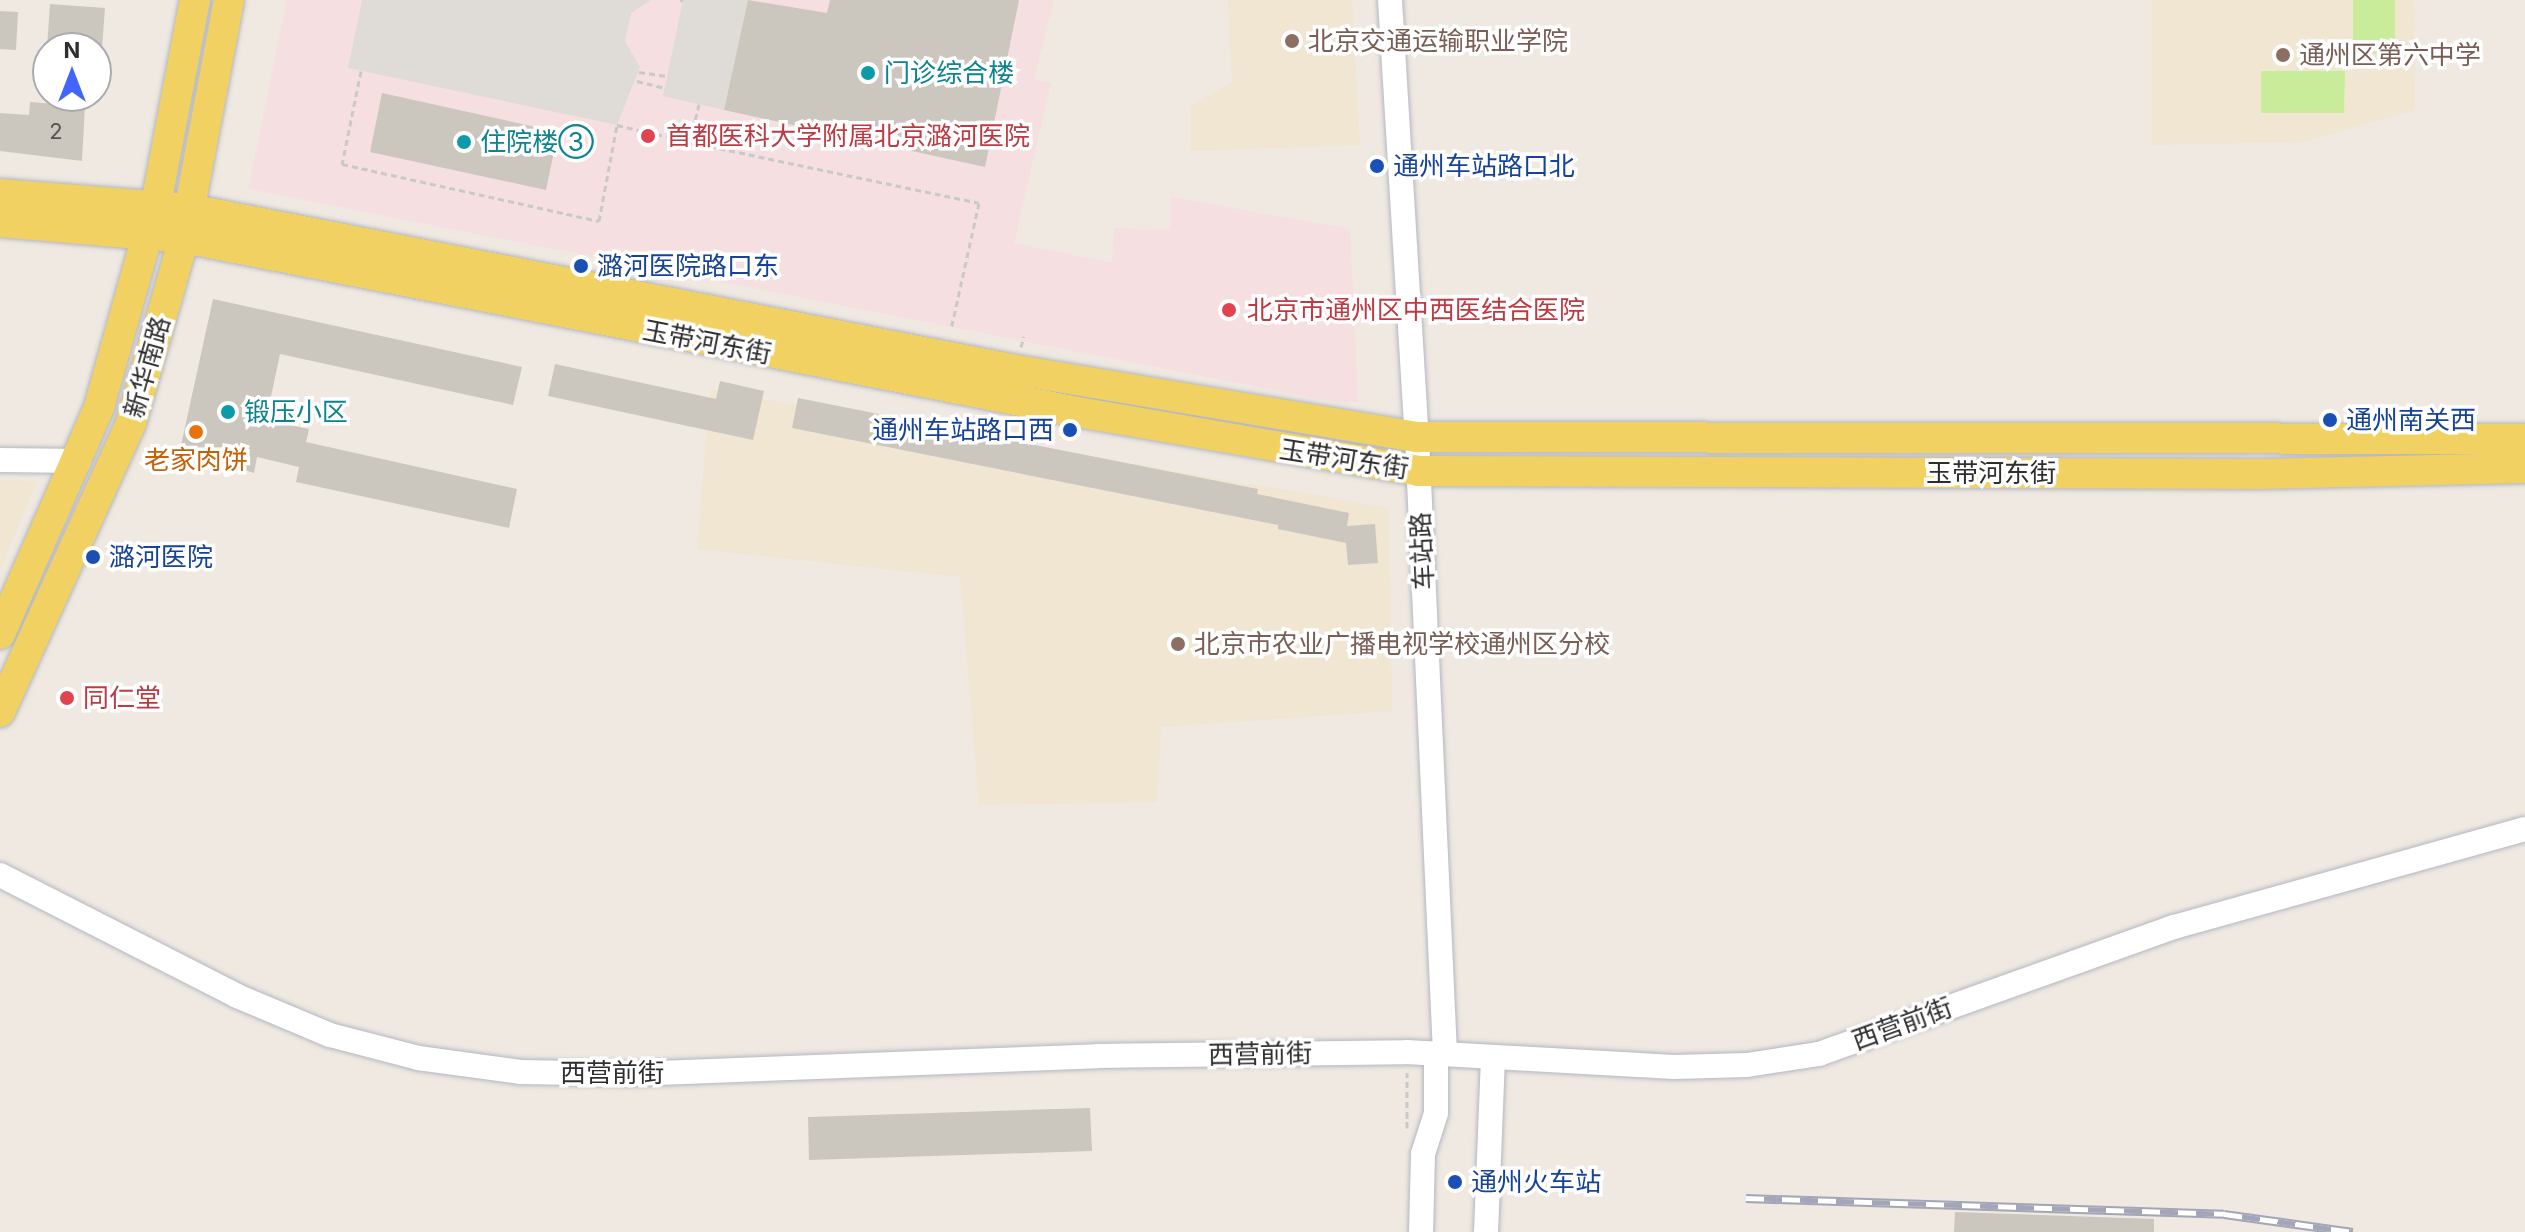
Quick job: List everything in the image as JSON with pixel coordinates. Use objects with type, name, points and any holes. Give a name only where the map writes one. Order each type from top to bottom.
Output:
[{"type":"main road","name":"新华南路","points":[[0,634],[79,461],[152,218],[195,0]]},
{"type":"main road","name":"新华南路","points":[[0,712],[131,423],[186,224],[229,0]]},
{"type":"main road","points":[[0,194],[186,224]]},
{"type":"main road","points":[[0,222],[152,218]]},
{"type":"main road","name":"玉带河东街","points":[[186,224],[1417,437],[2525,439]]},
{"type":"main road","name":"玉带河东街","points":[[186,224],[1072,411],[1418,471],[2261,474],[2525,468]]},
{"type":"street","name":"车站路","points":[[1390,0],[1417,437],[1440,1054],[1436,1113],[1423,1154],[1421,1232]]},
{"type":"street","points":[[0,460],[79,461]]},
{"type":"street","name":"西营前街","points":[[0,875],[237,996],[330,1035],[418,1058],[520,1072],[632,1074],[1097,1056],[1440,1054],[1493,1060],[1747,1065],[1819,1054],[2174,927],[2525,829]]},
{"type":"street","points":[[1486,1232],[1493,1060]]},
{"type":"path","points":[[361,71],[342,164],[599,221],[617,125],[979,203],[951,329]]},
{"type":"path","points":[[639,72],[667,76]]},
{"type":"path","points":[[637,81],[665,88]]},
{"type":"path","points":[[690,142],[699,104]]},
{"type":"shaded area","name":"首都医科大学附属北京潞河医院","points":[[287,0],[1054,0],[1034,79],[1051,83],[1014,243],[1112,263],[1114,228],[1170,230],[1171,197],[1350,229],[1358,402],[1334,402],[248,189]]},
{"type":"shaded area","points":[[362,0],[651,0],[631,13],[625,41],[640,67],[617,125],[348,68]]},
{"type":"shaded area","points":[[683,0],[748,0],[724,110],[663,96]]},
{"type":"shaded area","name":"北京交通运输职业学院","points":[[1228,0],[1352,0],[1360,145],[1191,151],[1191,106],[1232,82]]},
{"type":"shaded area","name":"通州区第六中学","points":[[2152,0],[2414,0],[2415,110],[2304,142],[2152,145]]},
{"type":"shaded area","name":"北京市农业广播电视学校通州区分校","points":[[710,390],[1389,508],[1392,711],[1161,727],[1157,802],[979,805],[960,577],[697,549]]},
{"type":"shaded area","points":[[0,480],[37,481],[0,570]]},
{"type":"green space","points":[[2353,0],[2395,0],[2395,54],[2353,53]]},
{"type":"green space","points":[[2261,71],[2345,71],[2344,113],[2261,113]]},
{"type":"building","name":"门诊综合楼","points":[[748,0],[827,13],[830,0],[1019,0],[985,167],[724,110]]},
{"type":"building","points":[[50,4],[105,8],[103,32],[48,32]]},
{"type":"building","points":[[0,11],[18,12],[16,50],[0,49]]},
{"type":"building","name":"住院楼③","points":[[382,93],[558,132],[546,190],[370,152]]},
{"type":"building","points":[[30,102],[32,112],[85,112],[82,161],[0,151],[0,113],[29,115]]},
{"type":"building","name":"锻压小区","points":[[213,299],[522,367],[513,405],[280,354],[266,420],[309,429],[306,442],[517,489],[509,528],[296,482],[299,467],[257,457],[254,473],[180,450]]},
{"type":"building","points":[[555,364],[716,399],[720,381],[764,391],[753,440],[548,396]]},
{"type":"building","points":[[798,398],[1258,489],[1257,494],[1349,513],[1347,526],[1375,524],[1378,563],[1348,565],[1346,543],[1278,529],[1278,525],[792,428]]},
{"type":"building","points":[[1090,1108],[1092,1151],[809,1160],[808,1117]]},
{"type":"building","points":[[1955,1212],[2154,1219],[2154,1232],[1954,1232]]},
{"type":"railway","points":[[1746,1198],[2224,1214],[2353,1232]]},
{"type":"place","name":"北京交通运输职业学院","points":[[1292,41]]},
{"type":"place","name":"通州区第六中学","points":[[2283,55]]},
{"type":"place","name":"门诊综合楼","points":[[868,73]]},
{"type":"place","name":"首都医科大学附属北京潞河医院","points":[[648,136]]},
{"type":"place","name":"住院楼③","points":[[464,142]]},
{"type":"place","name":"通州车站路口北","points":[[1377,166]]},
{"type":"place","name":"潞河医院路口东","points":[[581,266]]},
{"type":"place","name":"北京市通州区中西医结合医院","points":[[1229,310]]},
{"type":"place","name":"锻压小区","points":[[228,412]]},
{"type":"place","name":"通州南关西","points":[[2330,420]]},
{"type":"place","name":"通州车站路口西","points":[[1070,430]]},
{"type":"place","name":"老家肉饼","points":[[196,432]]},
{"type":"place","name":"潞河医院","points":[[93,557]]},
{"type":"place","name":"北京市农业广播电视学校通州区分校","points":[[1178,644]]},
{"type":"place","name":"同仁堂","points":[[67,698]]},
{"type":"place","name":"通州火车站","points":[[1455,1182]]}]
